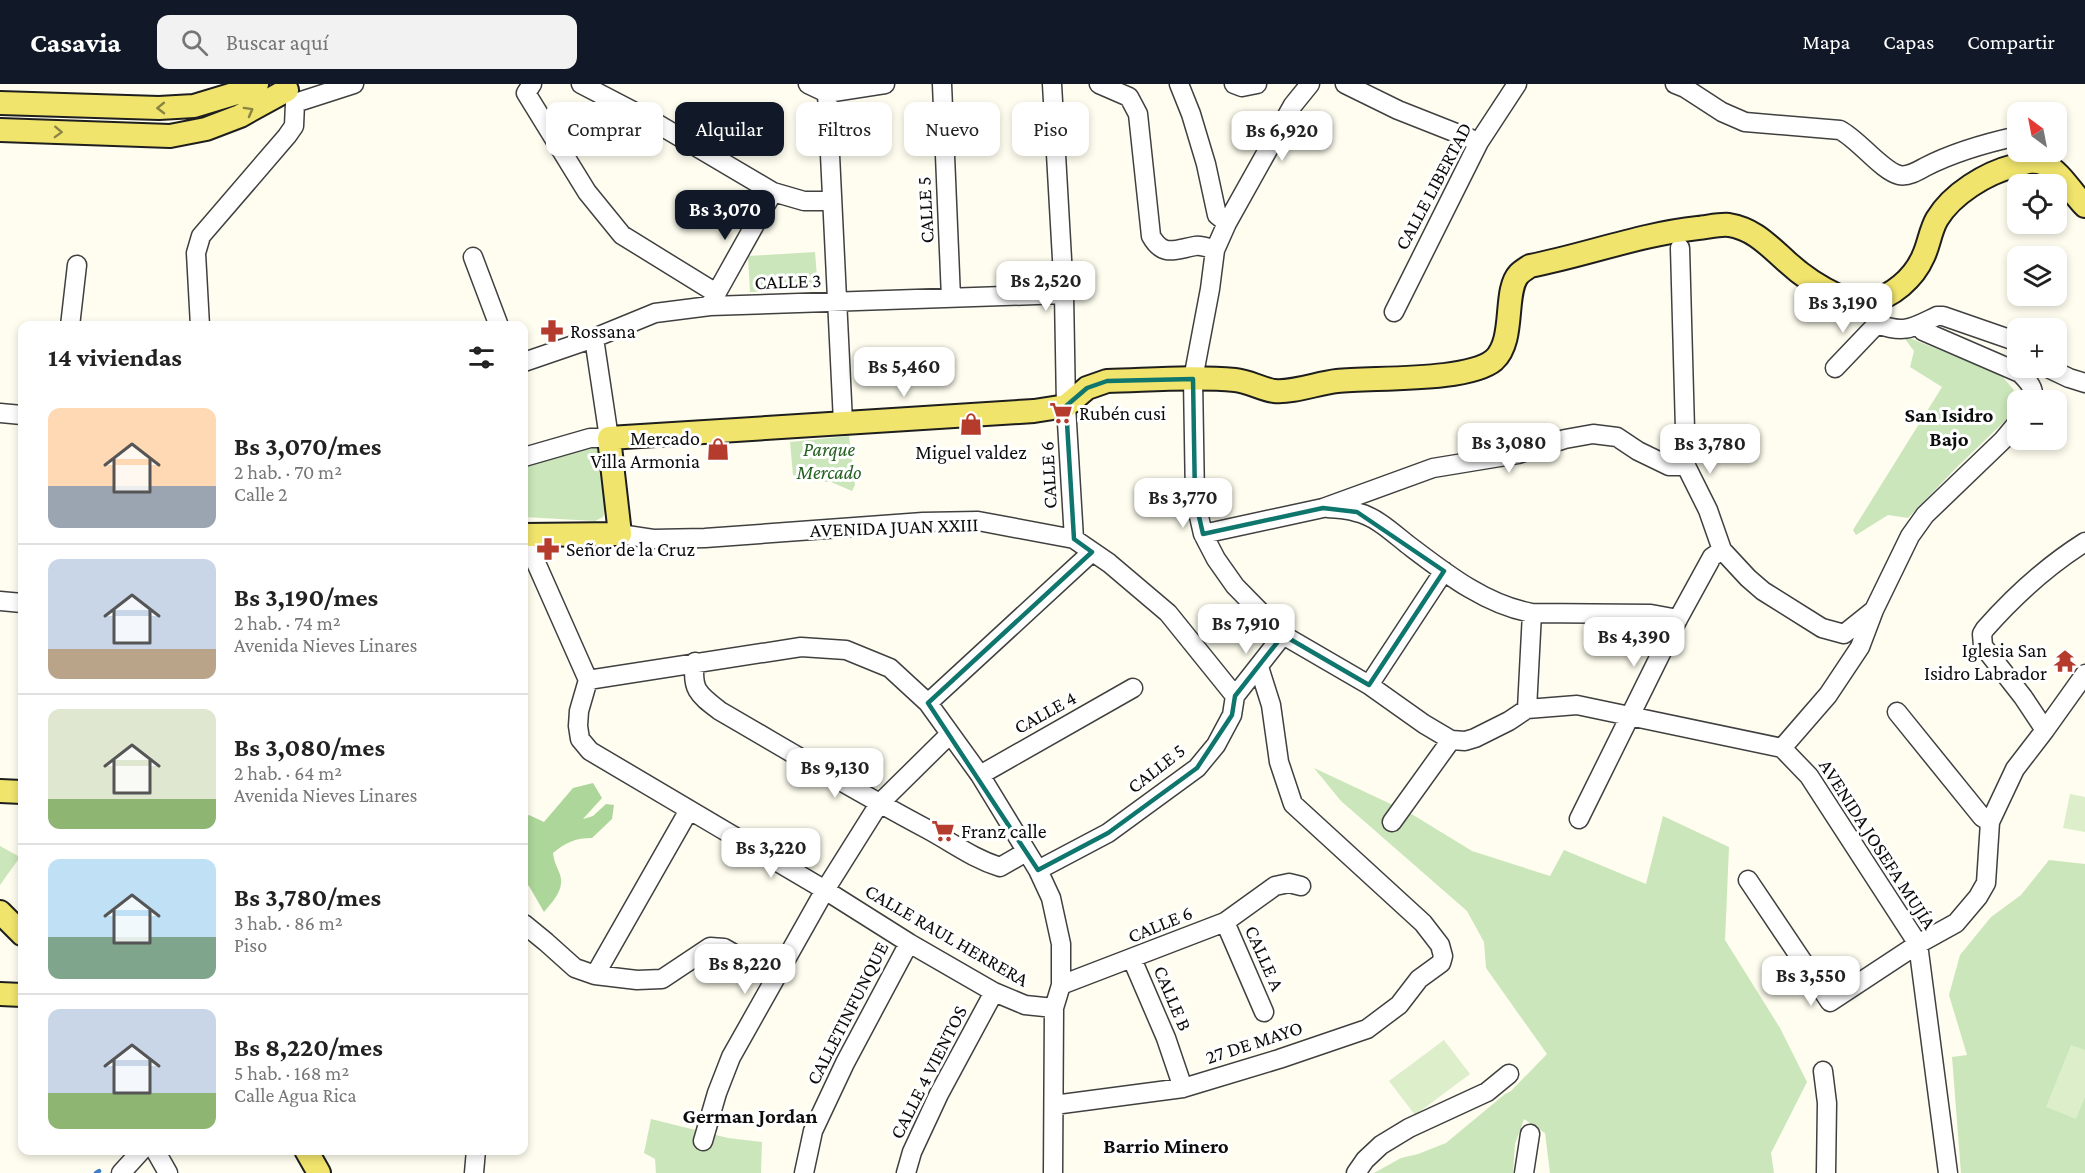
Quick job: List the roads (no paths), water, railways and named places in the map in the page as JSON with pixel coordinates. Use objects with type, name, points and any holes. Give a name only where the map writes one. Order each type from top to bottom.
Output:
[{"type":"main road","points":[[0,103],[159,108],[194,106],[237,93],[257,84]]},
{"type":"main road","points":[[0,130],[170,136],[206,129],[240,116],[288,92]]},
{"type":"main road","points":[[620,534],[609,438],[1034,411],[1066,406],[1087,388],[1107,381],[1236,380],[1275,391],[1337,381],[1430,376],[1474,369],[1488,364],[1501,351],[1511,311],[1515,282],[1519,274],[1530,266],[1679,230],[1727,224],[1742,228],[1762,238],[1814,283],[1849,300],[1869,302],[1892,292],[1912,277],[1924,256],[1938,218],[1954,200],[1985,178],[2004,168],[2030,162]]},
{"type":"main road","points":[[2047,162],[2085,206]]},
{"type":"main road","name":"AVENIDA JUAN XXIII","points":[[528,535],[620,534]]},
{"type":"main road","points":[[0,790],[18,792]]},
{"type":"main road","points":[[0,912],[18,930]]},
{"type":"main road","points":[[0,994],[18,994]]},
{"type":"main road","points":[[309,1155],[319,1173]]},
{"type":"street","points":[[200,321],[196,253],[201,236],[294,126],[288,92],[354,84]]},
{"type":"street","points":[[532,84],[526,93],[587,192],[622,235],[713,300],[773,192]]},
{"type":"street","points":[[581,84],[656,123],[773,192],[804,201],[832,201]]},
{"type":"street","points":[[808,84],[827,93],[885,84]]},
{"type":"street","name":"CALLE 5","points":[[942,84],[951,298]]},
{"type":"street","name":"CALLE 6","points":[[1052,84],[1064,294],[1066,406],[1074,539]]},
{"type":"street","points":[[1099,84],[1129,97],[1138,114],[1151,236],[1155,243],[1167,250],[1184,249],[1197,245],[1215,250]]},
{"type":"street","points":[[1179,84],[1194,124],[1217,215],[1227,223]]},
{"type":"street","points":[[1234,84],[1242,87],[1257,84]]},
{"type":"street","points":[[1310,84],[1293,105],[1227,223],[1215,250],[1210,289],[1192,379],[1195,499],[1203,534],[1216,559],[1235,586],[1283,635],[1369,685],[1451,740],[1465,741],[1475,738],[1527,709],[1577,705],[1782,748],[1828,695],[1860,647],[1874,610],[1910,536],[1925,515],[2007,435]]},
{"type":"street","points":[[1345,84],[1398,110],[1479,142]]},
{"type":"street","name":"CALLE LIBERTAD","points":[[1394,312],[1479,142],[1516,84]]},
{"type":"street","points":[[1675,84],[1722,112],[1744,122],[1840,130],[1850,135],[1887,168],[1899,175],[1912,173],[1940,159],[2007,139]]},
{"type":"street","points":[[827,93],[843,422]]},
{"type":"street","points":[[123,134],[124,107]]},
{"type":"street","points":[[1680,248],[1686,466],[1708,510],[1722,550],[1763,591],[1822,628],[1844,634],[1874,610]]},
{"type":"street","points":[[473,256],[497,321]]},
{"type":"street","points":[[71,321],[77,265]]},
{"type":"street","name":"CALLE 3","points":[[528,361],[594,338],[655,313],[713,300],[836,302],[1064,294]]},
{"type":"street","points":[[1869,302],[1877,324]]},
{"type":"street","points":[[1877,324],[1894,330],[1906,330],[1937,316],[1943,316],[2007,338]]},
{"type":"street","points":[[1835,368],[1877,324]]},
{"type":"street","points":[[1918,325],[1923,331],[2020,373],[2033,390]]},
{"type":"street","points":[[528,456],[590,438],[609,438],[594,338]]},
{"type":"street","points":[[2067,377],[2085,383]]},
{"type":"street","points":[[0,413],[18,415]]},
{"type":"street","points":[[1203,534],[1323,508],[1433,468],[1518,454],[1593,434],[1617,437],[1638,451],[1669,465],[1686,466]]},
{"type":"street","points":[[1323,508],[1357,512],[1377,521],[1444,571],[1514,610],[1532,613],[1651,614],[1678,619]]},
{"type":"street","name":"AVENIDA JUAN XXIII","points":[[620,534],[653,539],[705,538],[923,522],[978,521],[1074,539],[1110,563],[1168,613],[1235,696]]},
{"type":"street","points":[[2045,730],[2023,697],[1983,646],[1982,634],[2020,592],[2085,542]]},
{"type":"street","points":[[528,543],[588,680],[801,647],[846,650],[890,668],[928,703],[980,775],[1038,870],[1051,898],[1061,944],[1061,985],[1054,1008],[1053,1173]]},
{"type":"street","points":[[1579,819],[1678,619],[1712,557],[1722,550]]},
{"type":"street","points":[[928,703],[1092,552]]},
{"type":"street","points":[[1369,685],[1444,571]]},
{"type":"street","points":[[0,601],[18,603]]},
{"type":"street","points":[[1527,709],[1532,613]]},
{"type":"street","name":"CALLE 5","points":[[1038,870],[1108,833],[1197,768],[1216,745],[1232,715],[1235,696],[1283,635]]},
{"type":"street","points":[[695,662],[693,680],[701,697],[720,711],[879,804],[930,830],[980,860],[1000,867],[1026,852]]},
{"type":"street","name":"27 DE MAYO","points":[[1054,1104],[1183,1088],[1279,1059],[1366,1029],[1399,1005],[1419,979],[1441,963],[1443,956],[1440,945],[1423,923],[1293,804],[1279,762],[1271,705],[1259,667]]},
{"type":"street","points":[[1748,880],[1823,1007],[1918,944],[1956,923],[1978,897],[1986,883],[1990,822],[2014,769],[2085,674]]},
{"type":"street","name":"CALLE RAUL HERRERA","points":[[588,680],[579,711],[578,726],[580,739],[590,751],[994,993],[1024,1005],[1054,1008]]},
{"type":"street","name":"CALLE 4","points":[[980,775],[1133,688]]},
{"type":"street","points":[[1897,712],[1982,817],[1990,822]]},
{"type":"street","points":[[703,1141],[717,1093],[731,1057],[825,890],[879,804],[950,734]]},
{"type":"street","points":[[1392,822],[1451,740]]},
{"type":"street","name":"AVENIDA JOSEFA MUJÍA","points":[[1782,748],[1809,776],[1918,944],[1948,1173]]},
{"type":"street","points":[[595,975],[689,810]]},
{"type":"street","name":"CALLE 6","points":[[1061,985],[1225,922],[1275,886],[1289,883],[1301,886]]},
{"type":"street","name":"CALLE A","points":[[1225,922],[1264,1012]]},
{"type":"street","points":[[528,927],[575,968],[595,975],[637,980],[662,979],[710,948],[724,948],[775,977]]},
{"type":"street","name":"CALLETINFUNQUE","points":[[804,1173],[813,1131],[845,1063],[909,943]]},
{"type":"street","name":"CALLE B","points":[[1132,959],[1166,1038],[1183,1088]]},
{"type":"street","name":"CALLE 4 VIENTOS","points":[[906,1173],[912,1152],[939,1094],[994,993]]},
{"type":"street","points":[[1823,1071],[1827,1103],[1826,1173]]},
{"type":"street","points":[[1356,1173],[1365,1160],[1382,1145],[1409,1128],[1487,1092],[1509,1074]]},
{"type":"street","points":[[1524,1173],[1530,1134]]},
{"type":"street","points":[[121,1173],[137,1155]]},
{"type":"street","points":[[158,1155],[168,1173]]},
{"type":"street","points":[[474,1173],[476,1155]]},
{"type":"place","name":"Rossana","points":[[552,331]]},
{"type":"place","name":"Rubén cusi","points":[[1061,413]]},
{"type":"place","name":"Miguel valdez","points":[[971,424]]},
{"type":"place","name":"Mercado Villa Armonia","points":[[718,449]]},
{"type":"place","name":"Señor de la Cruz","points":[[548,549]]},
{"type":"place","name":"Iglesia San Isidro Labrador","points":[[2065,661]]},
{"type":"place","name":"Franz calle","points":[[943,831]]},
{"type":"district","name":"San Isidro Bajo","points":[[1949,427]]},
{"type":"district","name":"German Jordan","points":[[750,1116]]},
{"type":"district","name":"Barrio Minero","points":[[1166,1146]]},
{"type":"park label","name":"Parque Mercado","points":[[829,460]]}]
